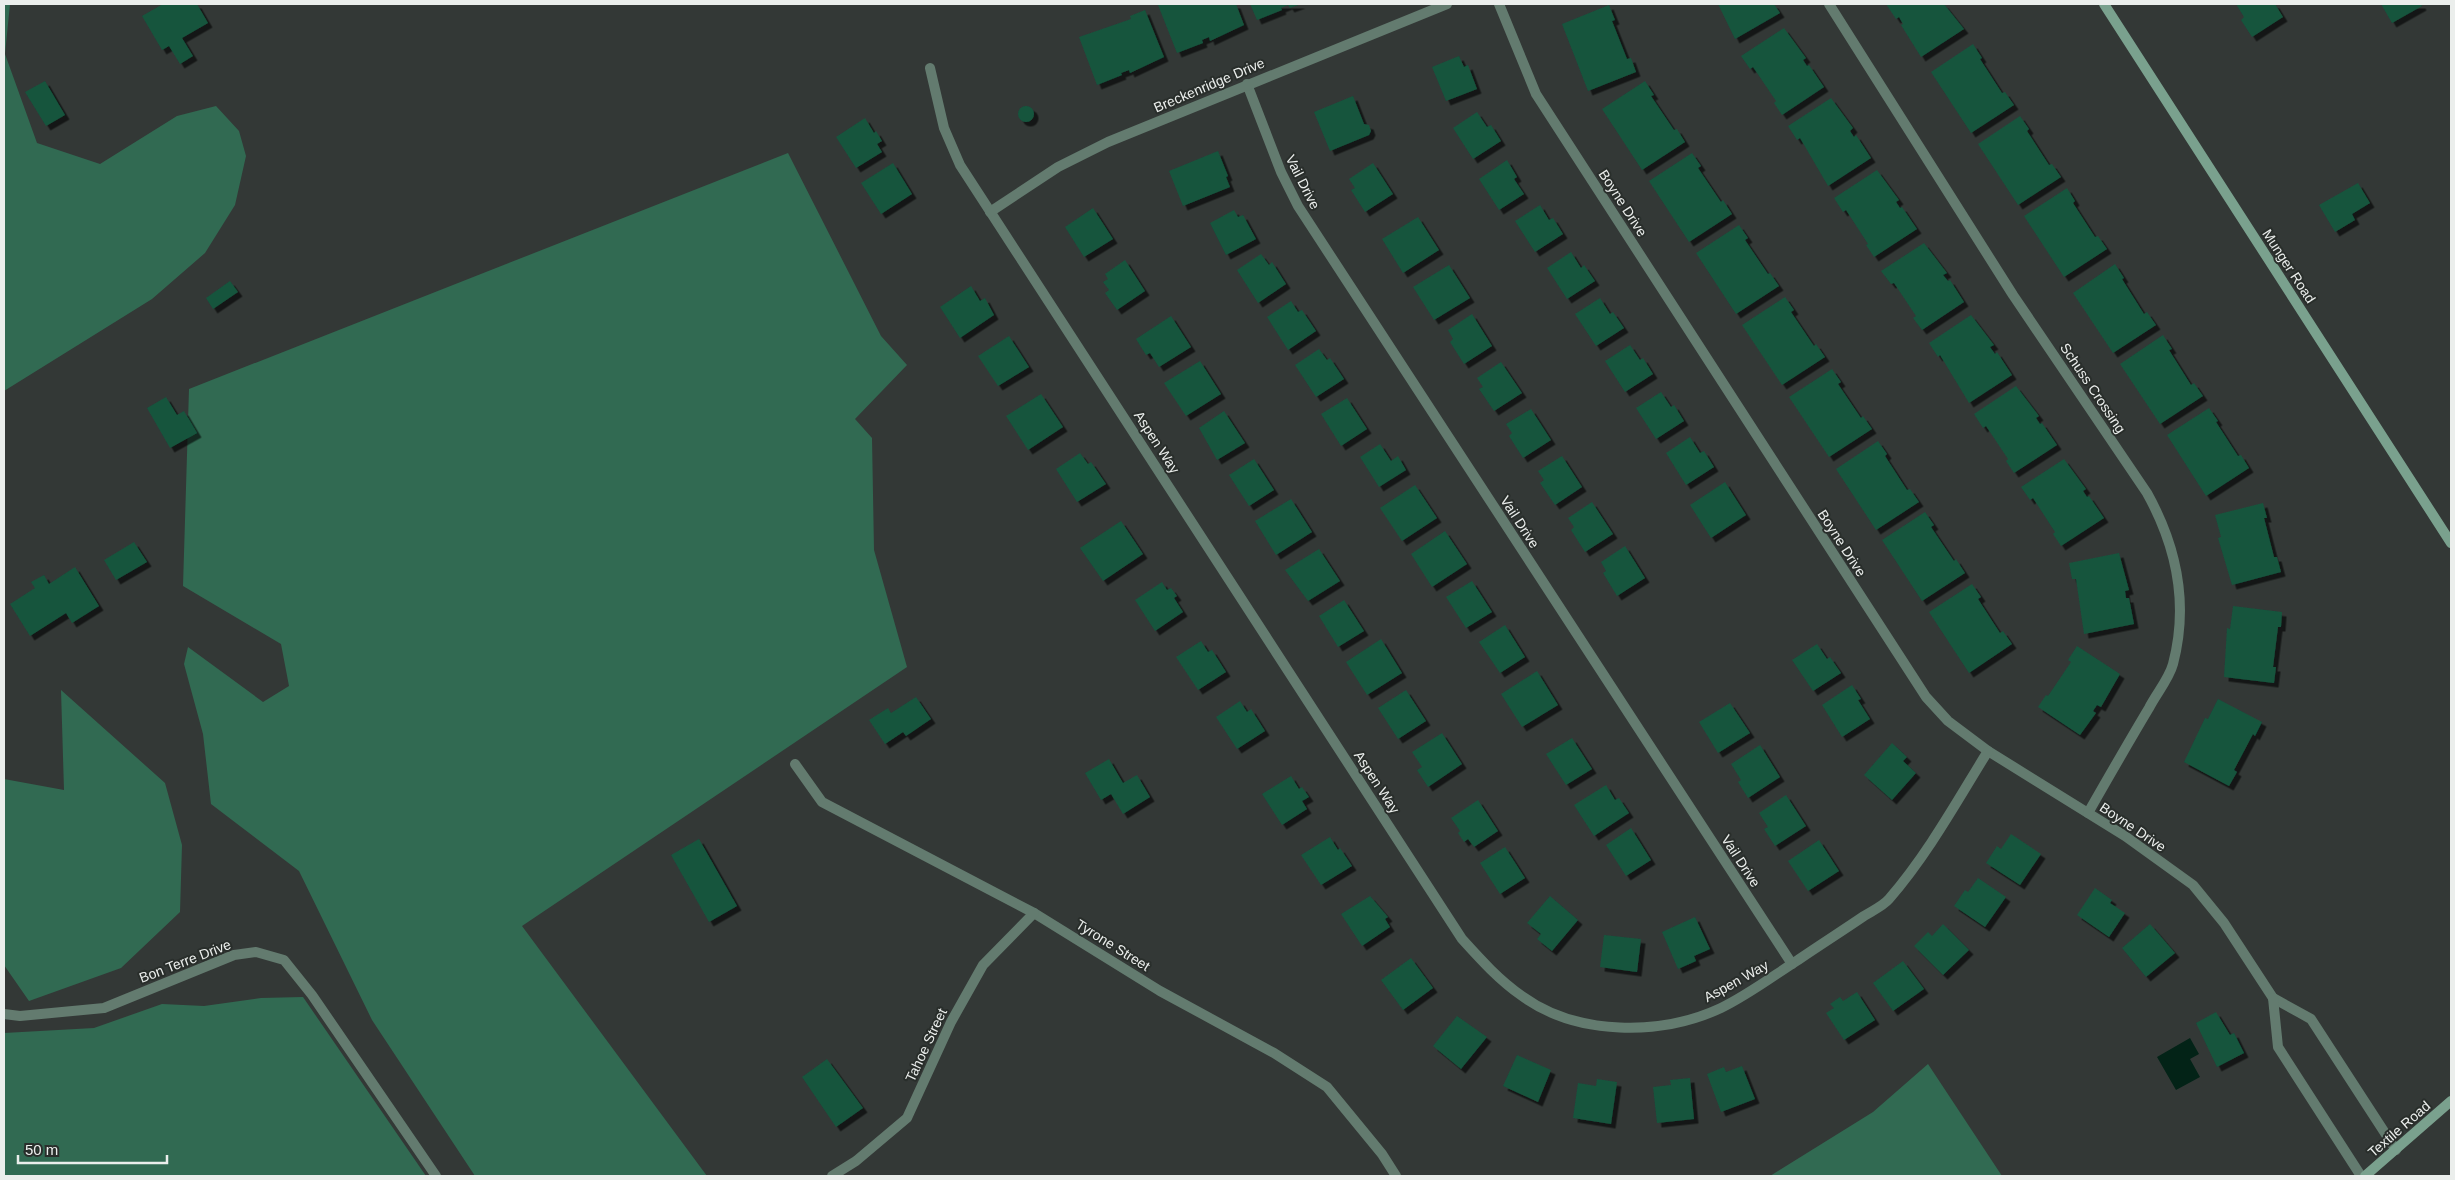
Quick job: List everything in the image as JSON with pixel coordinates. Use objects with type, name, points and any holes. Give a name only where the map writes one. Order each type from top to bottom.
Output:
[{"type":"street","name":"Breckenridge Drive","points":[[990,212],[1058,167],[1108,142],[1447,4]]},
{"type":"street","name":"Boyne Drive","points":[[1499,4],[1536,94],[1926,697],[1948,721],[1988,751],[2125,836],[2193,885],[2224,923],[2274,998],[2311,1020],[2396,1150]]},
{"type":"street","name":"Schuss Crossing","points":[[1829,4],[2013,296],[2147,492],[2158,512],[2177,568],[2182,606],[2172,666],[2088,813]]},
{"type":"street","name":"Munger Road","points":[[2104,4],[2451,543]]},
{"type":"street","name":"Aspen Way","points":[[930,68],[944,128],[952,150],[990,212],[1462,939],[1501,980],[1524,998],[1550,1011],[1573,1019],[1620,1028],[1643,1027],[1695,1018],[1721,1007],[1749,992],[1887,901],[1924,853],[1988,751]]},
{"type":"street","name":"Vail Drive","points":[[1247,84],[1281,172],[1298,206],[1792,964]]},
{"type":"street","name":"Tyrone Street","points":[[795,764],[822,802],[1034,913],[1160,991],[1274,1052],[1327,1087],[1382,1154],[1396,1176]]},
{"type":"street","name":"Tahoe Street","points":[[832,1176],[856,1161],[907,1118],[951,1022],[983,965],[1034,913]]},
{"type":"street","name":"Bon Terre Drive","points":[[4,1014],[20,1016],[104,1008],[234,955],[256,952],[284,960],[312,995],[436,1176]]},
{"type":"street","name":"Boyne Drive","points":[[2274,998],[2278,1047],[2363,1176]]},
{"type":"street","name":"Textile Road","points":[[2363,1176],[2396,1150],[2451,1101]]},
{"type":"shaded area","points":[[4,4],[10,4],[5,54],[37,143],[100,164],[177,116],[216,106],[239,131],[246,156],[235,205],[205,253],[152,299],[4,391]]},
{"type":"shaded area","points":[[788,153],[881,336],[907,365],[855,419],[872,438],[874,550],[907,667],[522,926],[707,1176],[475,1176],[372,1020],[299,871],[211,804],[203,734],[184,664],[188,647],[263,702],[289,686],[281,644],[183,586],[189,389]]},
{"type":"shaded area","points":[[61,690],[165,783],[182,845],[180,912],[121,968],[29,1001],[4,965],[4,779],[64,790]]},
{"type":"shaded area","points":[[303,997],[426,1176],[4,1176],[4,1033],[94,1028],[162,1004],[204,1006],[261,998]]},
{"type":"shaded area","points":[[2190,1038],[2199,1054],[2190,1059],[2200,1077],[2176,1090],[2157,1057]]},
{"type":"shaded area","points":[[1928,1064],[2002,1176],[1770,1176],[1873,1112]]},
{"type":"building","points":[[163,4],[197,4],[208,23],[182,38],[193,56],[180,64],[169,46],[162,50],[142,16]]},
{"type":"building","points":[[1236,4],[1244,25],[1210,41],[1209,37],[1202,40],[1203,43],[1177,53],[1158,5]]},
{"type":"building","points":[[1250,4],[1301,4],[1290,8],[1288,5],[1281,8],[1282,10],[1257,20]]},
{"type":"building","points":[[1718,4],[1774,4],[1780,13],[1735,39]]},
{"type":"building","points":[[1886,4],[1944,4],[1964,29],[1921,57],[1901,25],[1903,24],[1899,17],[1896,19]]},
{"type":"building","points":[[2236,4],[2275,4],[2283,17],[2252,37],[2241,20],[2244,17]]},
{"type":"building","points":[[2381,4],[2421,4],[2422,6],[2392,23]]},
{"type":"building","points":[[1609,5],[1615,20],[1612,21],[1627,59],[1631,58],[1636,72],[1588,91],[1562,24]]},
{"type":"building","points":[[1145,10],[1164,57],[1130,73],[1129,70],[1121,73],[1122,75],[1097,85],[1079,37],[1131,19],[1130,16]]},
{"type":"building","points":[[1784,28],[1806,58],[1803,60],[1807,66],[1809,65],[1824,87],[1782,115],[1774,103],[1776,101],[1753,67],[1750,69],[1741,56]]},
{"type":"building","points":[[1973,44],[1982,58],[1980,59],[2002,93],[2005,92],[2014,105],[1971,133],[1931,72]]},
{"type":"building","points":[[1459,56],[1464,67],[1468,65],[1477,89],[1446,101],[1432,67]]},
{"type":"building","points":[[45,81],[65,115],[46,126],[25,92]]},
{"type":"building","points":[[1645,81],[1654,95],[1651,96],[1674,130],[1677,129],[1685,142],[1642,170],[1602,109]]},
{"type":"building","points":[[1353,96],[1364,124],[1369,125],[1371,131],[1369,135],[1330,151],[1314,112]]},
{"type":"building","points":[[1831,98],[1853,128],[1850,131],[1854,137],[1856,135],[1871,158],[1828,186],[1800,138],[1797,140],[1788,126]]},
{"type":"building","points":[[1026,106],[1032,108],[1034,114],[1032,120],[1026,122],[1020,120],[1018,114],[1020,108]]},
{"type":"building","points":[[1477,112],[1487,127],[1491,125],[1501,141],[1473,159],[1453,128]]},
{"type":"building","points":[[2020,116],[2029,129],[2027,131],[2049,165],[2052,164],[2061,177],[2018,205],[1978,144]]},
{"type":"building","points":[[865,118],[874,133],[876,131],[882,141],[877,144],[882,152],[856,168],[836,137]]},
{"type":"building","points":[[1218,151],[1228,176],[1226,177],[1230,187],[1183,206],[1169,171]]},
{"type":"building","points":[[1692,153],[1701,166],[1698,168],[1721,202],[1723,200],[1732,214],[1689,242],[1649,181]]},
{"type":"building","points":[[1507,160],[1517,177],[1514,179],[1524,194],[1499,210],[1479,179]]},
{"type":"building","points":[[893,163],[912,194],[881,214],[861,183]]},
{"type":"building","points":[[1373,163],[1393,194],[1365,212],[1351,190],[1355,188],[1349,179]]},
{"type":"building","points":[[1877,170],[1899,200],[1896,202],[1900,208],[1902,207],[1917,229],[1874,257],[1846,210],[1843,212],[1834,198]]},
{"type":"building","points":[[2358,183],[2370,203],[2352,214],[2355,220],[2335,232],[2319,205]]},
{"type":"building","points":[[2067,188],[2075,201],[2073,203],[2095,237],[2098,236],[2107,249],[2064,277],[2024,216]]},
{"type":"building","points":[[1540,205],[1549,220],[1553,218],[1563,234],[1535,252],[1515,221]]},
{"type":"building","points":[[1093,208],[1113,239],[1084,257],[1065,227]]},
{"type":"building","points":[[1234,210],[1238,217],[1243,215],[1256,239],[1226,255],[1210,223]]},
{"type":"building","points":[[1418,217],[1439,250],[1403,273],[1382,239]]},
{"type":"building","points":[[1739,225],[1748,238],[1745,240],[1768,274],[1770,273],[1779,286],[1736,314],[1696,253]]},
{"type":"building","points":[[1924,243],[1947,273],[1943,275],[1948,281],[1950,280],[1964,302],[1922,330],[1913,318],[1916,316],[1894,283],[1891,284],[1881,271]]},
{"type":"building","points":[[1571,252],[1581,268],[1584,265],[1595,281],[1567,299],[1547,268]]},
{"type":"building","points":[[1261,254],[1269,265],[1272,262],[1286,284],[1258,303],[1237,270]]},
{"type":"building","points":[[1125,260],[1145,291],[1117,310],[1105,293],[1109,290],[1103,282],[1108,279],[1105,274]]},
{"type":"building","points":[[2115,264],[2144,314],[2147,312],[2156,325],[2113,353],[2073,293]]},
{"type":"building","points":[[1449,265],[1470,298],[1434,320],[1413,287]]},
{"type":"building","points":[[230,281],[238,292],[213,309],[206,298]]},
{"type":"building","points":[[971,286],[980,301],[985,298],[994,315],[960,338],[940,307]]},
{"type":"building","points":[[1785,297],[1794,310],[1791,312],[1814,346],[1816,344],[1825,357],[1782,385],[1742,325]]},
{"type":"building","points":[[1600,298],[1610,314],[1613,312],[1624,328],[1596,346],[1575,314]]},
{"type":"building","points":[[1291,301],[1298,312],[1302,310],[1316,331],[1288,350],[1267,317]]},
{"type":"building","points":[[1472,314],[1492,346],[1464,364],[1450,342],[1453,339],[1448,330]]},
{"type":"building","points":[[1971,315],[1994,345],[1990,347],[1995,354],[1997,352],[2012,375],[1969,403],[1940,355],[1938,357],[1929,343]]},
{"type":"building","points":[[1171,316],[1191,347],[1159,367],[1150,353],[1146,355],[1136,339]]},
{"type":"building","points":[[2163,335],[2172,349],[2169,350],[2191,385],[2194,383],[2203,396],[2160,424],[2120,364]]},
{"type":"building","points":[[1009,336],[1029,367],[998,386],[978,356]]},
{"type":"building","points":[[1630,345],[1640,360],[1643,358],[1653,374],[1625,392],[1605,361]]},
{"type":"building","points":[[1319,349],[1327,360],[1330,358],[1344,379],[1316,397],[1295,365]]},
{"type":"building","points":[[1200,361],[1221,394],[1186,416],[1164,383]]},
{"type":"building","points":[[1501,362],[1522,393],[1494,411],[1479,389],[1483,387],[1477,378]]},
{"type":"building","points":[[1832,369],[1841,382],[1838,384],[1861,418],[1863,416],[1872,429],[1829,457],[1789,397]]},
{"type":"building","points":[[2016,386],[2039,416],[2036,418],[2040,424],[2042,423],[2057,445],[2014,473],[2006,461],[2008,459],[1986,426],[1983,428],[1974,414]]},
{"type":"building","points":[[1661,392],[1671,407],[1674,405],[1684,421],[1656,439],[1636,408]]},
{"type":"building","points":[[1041,394],[1063,427],[1028,450],[1006,416]]},
{"type":"building","points":[[166,397],[177,415],[184,411],[197,433],[170,448],[147,408]]},
{"type":"building","points":[[1347,398],[1367,429],[1341,446],[1321,414]]},
{"type":"building","points":[[2209,408],[2238,456],[2241,455],[2249,468],[2206,496],[2167,435]]},
{"type":"building","points":[[1531,409],[1551,440],[1523,458],[1509,436],[1512,433],[1506,424]]},
{"type":"building","points":[[1224,411],[1245,443],[1217,460],[1199,428]]},
{"type":"building","points":[[1690,437],[1700,453],[1704,451],[1714,467],[1686,485],[1666,453]]},
{"type":"building","points":[[1878,441],[1887,454],[1885,456],[1907,490],[1910,489],[1919,502],[1876,530],[1836,469]]},
{"type":"building","points":[[1380,444],[1391,461],[1398,456],[1406,470],[1379,487],[1360,457]]},
{"type":"building","points":[[1080,453],[1088,464],[1091,462],[1106,484],[1077,502],[1056,469]]},
{"type":"building","points":[[1562,456],[1582,487],[1555,505],[1540,483],[1544,480],[1538,471]]},
{"type":"building","points":[[1254,459],[1274,490],[1249,506],[1229,475]]},
{"type":"building","points":[[2064,459],[2086,489],[2083,491],[2087,497],[2089,496],[2104,518],[2061,546],[2053,534],[2055,532],[2033,498],[2030,500],[2021,487]]},
{"type":"building","points":[[1725,482],[1746,515],[1711,538],[1690,505]]},
{"type":"building","points":[[1415,485],[1437,518],[1402,541],[1380,508]]},
{"type":"building","points":[[1291,499],[1312,532],[1276,555],[1255,521]]},
{"type":"building","points":[[1592,502],[1613,534],[1585,552],[1571,530],[1574,527],[1568,518]]},
{"type":"building","points":[[2263,503],[2267,518],[2264,518],[2274,557],[2277,557],[2281,572],[2232,585],[2218,538],[2221,537],[2215,515]]},
{"type":"building","points":[[1925,512],[1934,525],[1931,527],[1954,561],[1956,559],[1965,573],[1922,601],[1882,540]]},
{"type":"building","points":[[1121,521],[1143,554],[1103,581],[1080,548]]},
{"type":"building","points":[[1445,531],[1467,564],[1432,587],[1411,554]]},
{"type":"building","points":[[134,542],[147,562],[116,580],[104,560]]},
{"type":"building","points":[[1625,546],[1645,578],[1617,596],[1603,573],[1606,571],[1601,562]]},
{"type":"building","points":[[1319,549],[1340,581],[1308,601],[1285,570]]},
{"type":"building","points":[[2119,553],[2129,590],[2125,591],[2126,598],[2129,598],[2134,624],[2084,634],[2076,579],[2072,579],[2069,563]]},
{"type":"building","points":[[75,567],[99,606],[72,623],[66,613],[30,636],[10,604],[35,588],[31,582],[44,575],[49,584]]},
{"type":"building","points":[[1472,581],[1492,612],[1466,628],[1446,597]]},
{"type":"building","points":[[1162,582],[1167,590],[1171,588],[1177,596],[1174,598],[1183,612],[1155,631],[1135,600]]},
{"type":"building","points":[[1972,584],[1981,597],[1978,599],[2000,633],[2003,631],[2012,644],[1969,673],[1929,612]]},
{"type":"building","points":[[1344,600],[1364,631],[1338,647],[1319,616]]},
{"type":"building","points":[[2233,606],[2282,612],[2281,627],[2278,627],[2273,667],[2276,667],[2274,683],[2224,677],[2227,628],[2230,629]]},
{"type":"building","points":[[1505,625],[1525,657],[1500,673],[1479,642]]},
{"type":"building","points":[[1381,639],[1402,673],[1367,695],[1346,662]]},
{"type":"building","points":[[1201,641],[1208,652],[1212,650],[1226,672],[1198,690],[1176,657]]},
{"type":"building","points":[[1817,644],[1827,659],[1830,657],[1841,673],[1813,691],[1792,660]]},
{"type":"building","points":[[2077,646],[2120,674],[2101,707],[2097,705],[2093,711],[2096,713],[2080,735],[2038,707],[2046,695],[2048,696],[2071,662],[2068,660]]},
{"type":"building","points":[[1537,671],[1558,705],[1522,727],[1501,694]]},
{"type":"building","points":[[1852,685],[1861,699],[1858,700],[1870,719],[1842,737],[1822,705]]},
{"type":"building","points":[[1406,690],[1426,721],[1398,739],[1378,708]]},
{"type":"building","points":[[916,697],[931,719],[906,736],[903,732],[885,744],[869,720],[888,708],[891,713]]},
{"type":"building","points":[[2218,699],[2262,722],[2255,736],[2253,734],[2234,770],[2237,772],[2229,786],[2184,762],[2205,718],[2208,719]]},
{"type":"building","points":[[1240,701],[1247,712],[1251,709],[1265,731],[1237,749],[1216,717]]},
{"type":"building","points":[[1730,703],[1750,733],[1718,753],[1699,722]]},
{"type":"building","points":[[1442,733],[1462,764],[1428,787],[1417,770],[1422,767],[1412,752]]},
{"type":"building","points":[[1572,738],[1592,769],[1566,785],[1546,754]]},
{"type":"building","points":[[1892,743],[1907,757],[1903,761],[1916,773],[1892,800],[1864,775]]},
{"type":"building","points":[[1760,745],[1780,777],[1748,798],[1738,782],[1741,780],[1731,764]]},
{"type":"building","points":[[1109,759],[1123,783],[1137,775],[1150,797],[1123,814],[1111,794],[1101,800],[1085,773]]},
{"type":"building","points":[[1291,776],[1299,789],[1302,787],[1309,797],[1302,801],[1307,809],[1282,825],[1262,794]]},
{"type":"building","points":[[1606,785],[1615,800],[1619,798],[1629,813],[1594,836],[1574,805]]},
{"type":"building","points":[[1786,795],[1806,826],[1775,846],[1764,829],[1768,827],[1759,813]]},
{"type":"building","points":[[1478,800],[1498,831],[1474,847],[1468,839],[1464,842],[1458,833],[1460,831],[1451,818]]},
{"type":"building","points":[[1631,828],[1651,860],[1626,876],[1606,845]]},
{"type":"building","points":[[2011,834],[2041,854],[2020,885],[1986,863],[1997,846],[2001,849]]},
{"type":"building","points":[[1330,837],[1352,866],[1321,885],[1301,855]]},
{"type":"building","points":[[699,839],[737,906],[709,922],[671,855]]},
{"type":"building","points":[[1819,840],[1839,871],[1808,891],[1788,861]]},
{"type":"building","points":[[1505,847],[1525,878],[1500,894],[1480,863]]},
{"type":"building","points":[[1978,878],[2006,897],[1985,927],[1954,906],[1965,890],[1968,892]]},
{"type":"building","points":[[2095,888],[2112,900],[2110,903],[2125,913],[2109,937],[2077,915]]},
{"type":"building","points":[[1370,896],[1388,917],[1385,919],[1390,927],[1362,946],[1341,914]]},
{"type":"building","points":[[1550,896],[1578,920],[1552,951],[1537,939],[1541,934],[1527,923]]},
{"type":"building","points":[[1695,917],[1710,949],[1694,956],[1696,961],[1678,969],[1662,932]]},
{"type":"building","points":[[1943,924],[1969,950],[1943,975],[1914,946],[1928,932],[1932,936]]},
{"type":"building","points":[[2150,924],[2175,953],[2146,977],[2122,948]]},
{"type":"building","points":[[1604,935],[1641,939],[1637,972],[1600,967]]},
{"type":"building","points":[[1411,958],[1433,988],[1403,1010],[1381,980]]},
{"type":"building","points":[[1903,961],[1924,989],[1893,1011],[1873,983]]},
{"type":"building","points":[[1857,992],[1875,1020],[1844,1040],[1826,1013],[1834,1008],[1830,1004],[1840,997],[1843,1001]]},
{"type":"building","points":[[2216,1012],[2230,1035],[2234,1033],[2244,1053],[2217,1067],[2196,1023]]},
{"type":"building","points":[[1457,1016],[1487,1037],[1461,1069],[1433,1046]]},
{"type":"building","points":[[1517,1055],[1551,1070],[1538,1102],[1503,1086]]},
{"type":"building","points":[[827,1059],[863,1108],[836,1127],[802,1077]]},
{"type":"building","points":[[1742,1066],[1755,1099],[1721,1112],[1707,1074],[1724,1067],[1726,1072]]},
{"type":"building","points":[[1690,1078],[1694,1119],[1657,1123],[1653,1087],[1671,1085],[1670,1080]]},
{"type":"building","points":[[1597,1079],[1617,1082],[1611,1124],[1573,1118],[1578,1083],[1596,1086]]}]
